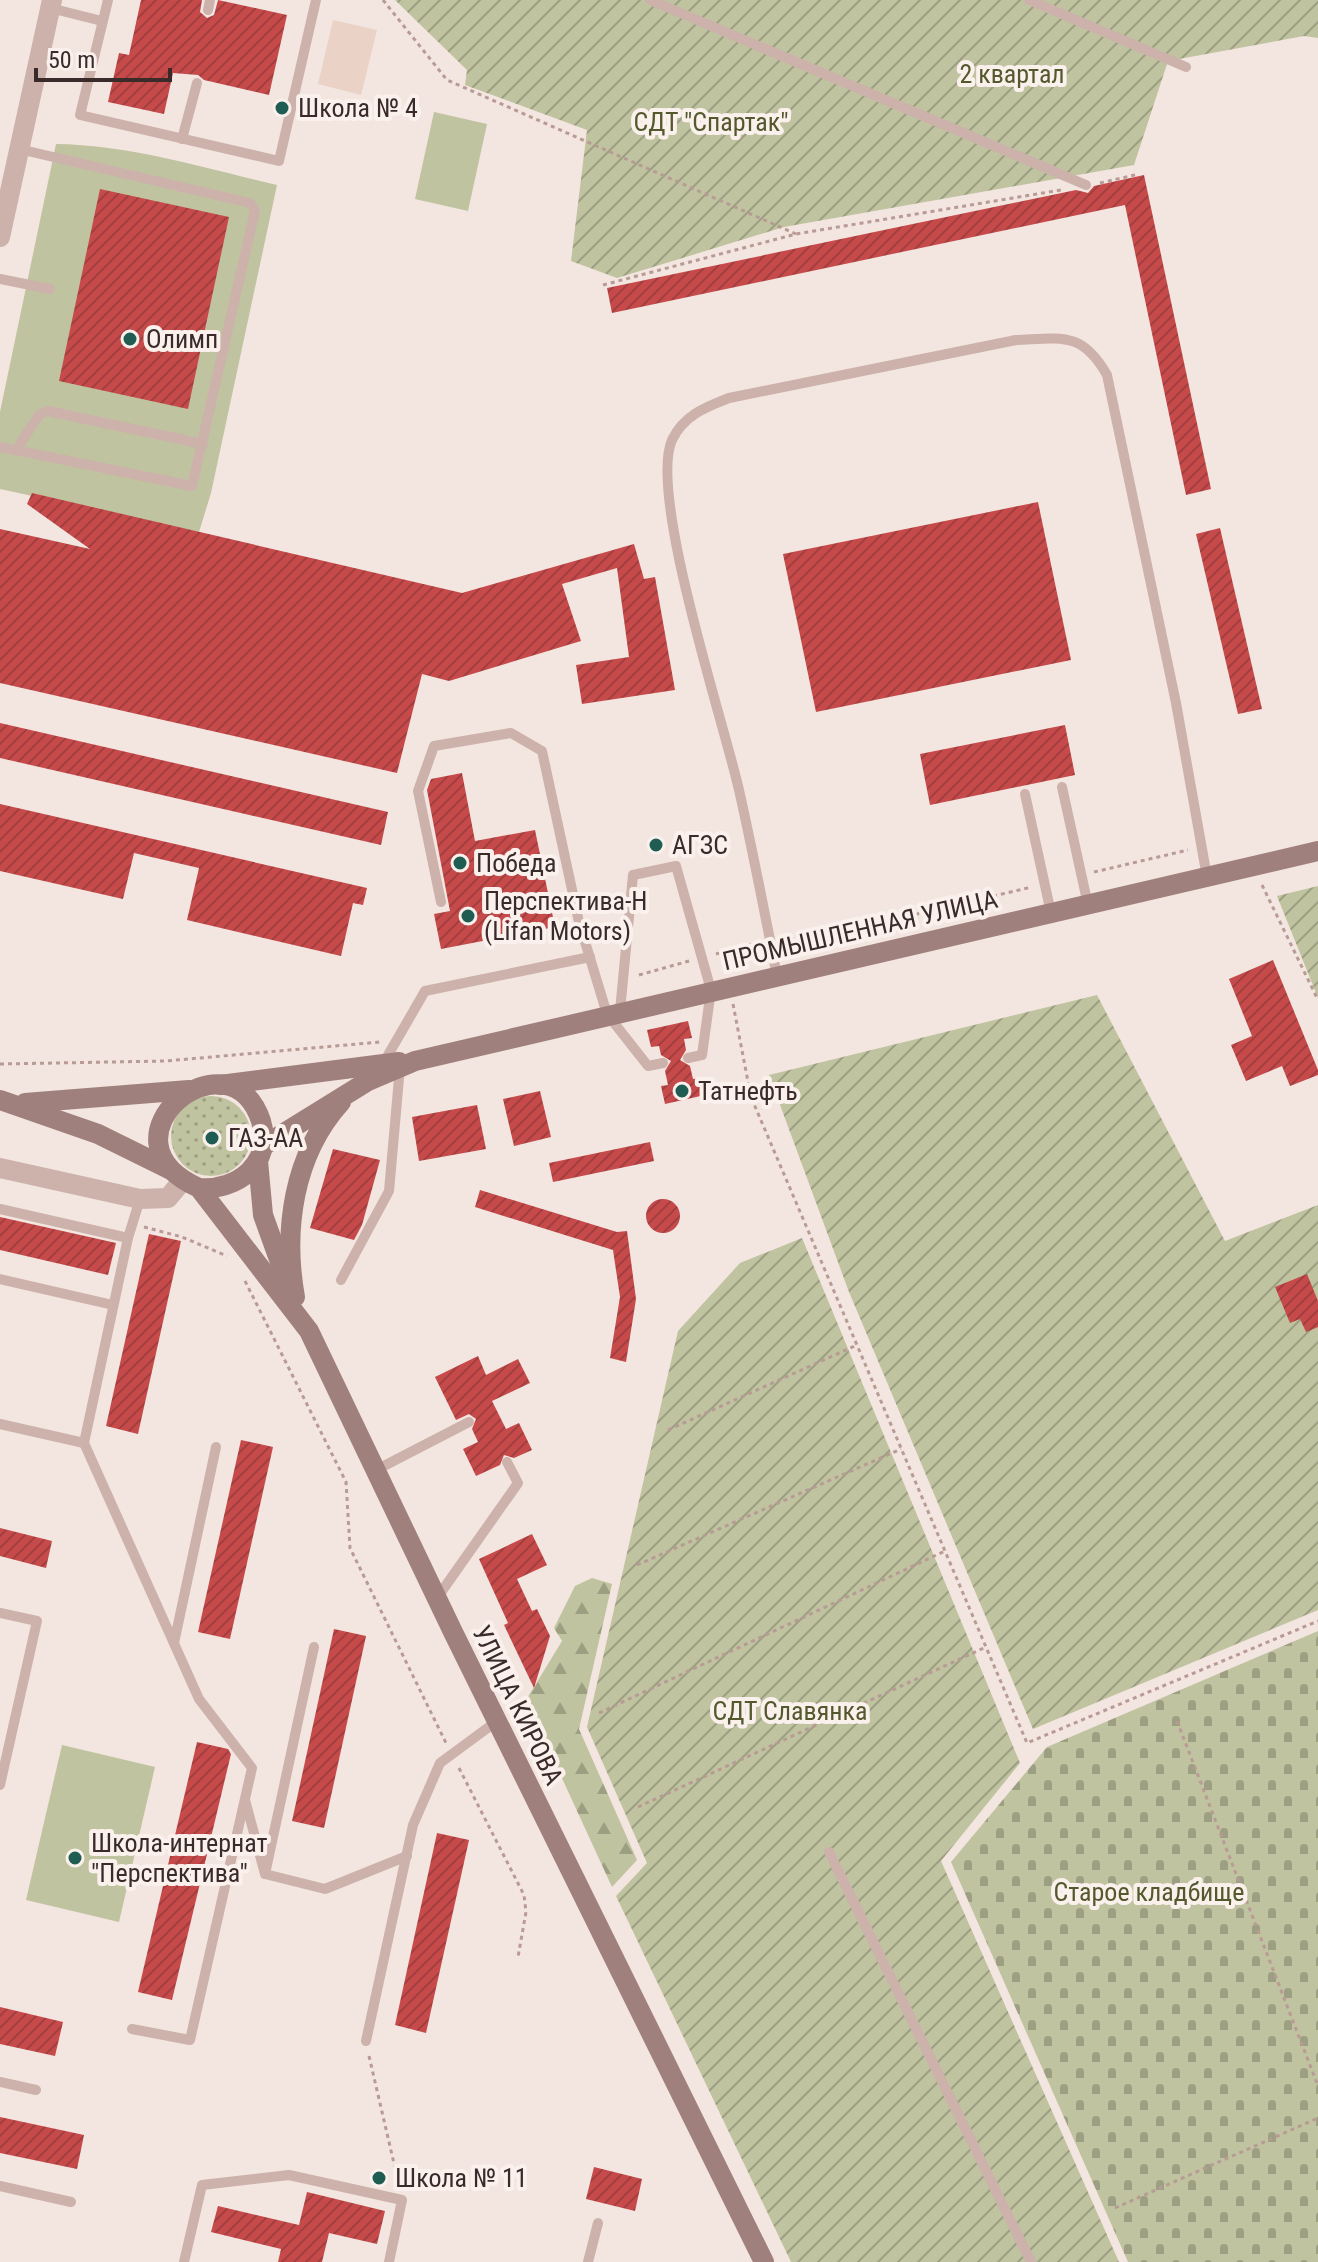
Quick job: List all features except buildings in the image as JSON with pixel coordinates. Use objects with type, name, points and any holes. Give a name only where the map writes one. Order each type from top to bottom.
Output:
[{"type":"main road","name":"ПРОМЫШЛЕННАЯ УЛИЦА","points":[[399,1064],[1318,851]]},
{"type":"main road","points":[[8,1102],[189,1090],[399,1064]]},
{"type":"main road","points":[[189,1090],[176,1099],[161,1126],[163,1157],[184,1179],[216,1189],[233,1185],[247,1175],[261,1154],[349,1093],[399,1064]]},
{"type":"main road","points":[[220,1085],[236,1090],[249,1100],[264,1129],[261,1154],[263,1215],[309,1331]]},
{"type":"main road","points":[[295,1297],[289,1265],[291,1211],[318,1135],[349,1093]]},
{"type":"main road","name":"УЛИЦА КИРОВА","points":[[8,1102],[98,1134],[184,1179],[309,1331],[764,2262]]},
{"type":"street","points":[[0,237],[51,4]]},
{"type":"street","points":[[0,1168],[140,1199],[168,1198],[184,1179]]},
{"type":"lane","points":[[108,0],[80,115],[279,161],[316,0]]},
{"type":"lane","points":[[650,0],[1086,185]]},
{"type":"lane","points":[[1029,0],[1186,67]]},
{"type":"lane","points":[[51,4],[102,21]]},
{"type":"lane","points":[[182,139],[197,83]]},
{"type":"lane","points":[[0,447],[186,487],[194,483],[255,211],[253,205],[19,149]]},
{"type":"lane","points":[[0,279],[50,289]]},
{"type":"lane","points":[[777,976],[739,790],[673,531],[666,476],[672,440],[695,411],[729,398],[1016,340],[1064,338],[1093,349],[1107,375],[1176,703],[1207,877]]},
{"type":"lane","points":[[16,450],[39,415],[48,411],[203,444]]},
{"type":"lane","points":[[441,902],[418,791],[434,746],[511,733],[542,751],[590,957],[614,1012],[648,1066],[663,1063]]},
{"type":"lane","points":[[1062,787],[1088,905]]},
{"type":"lane","points":[[1025,794],[1051,913]]},
{"type":"lane","points":[[614,1012],[633,875],[676,866],[720,988],[702,1055],[688,1058]]},
{"type":"lane","points":[[341,1280],[389,1191],[399,1064],[425,991],[590,957]]},
{"type":"lane","points":[[132,2029],[190,2040],[252,1768],[199,1699],[84,1443],[128,1238],[140,1199]]},
{"type":"lane","points":[[0,1209],[128,1238]]},
{"type":"lane","points":[[0,1279],[113,1305]]},
{"type":"lane","points":[[376,1470],[469,1422]]},
{"type":"lane","points":[[0,1424],[84,1443]]},
{"type":"lane","points":[[174,1643],[216,1447]]},
{"type":"lane","points":[[437,1598],[518,1483],[507,1462]]},
{"type":"lane","points":[[0,1613],[37,1621],[0,1785]]},
{"type":"lane","points":[[265,1874],[314,1647]]},
{"type":"lane","points":[[366,2041],[413,1825],[440,1763],[497,1721]]},
{"type":"lane","points":[[245,1799],[265,1874]]},
{"type":"lane","points":[[829,1852],[1031,2262]]},
{"type":"lane","points":[[265,1874],[325,1889],[407,1856]]},
{"type":"lane","points":[[0,2082],[36,2090]]},
{"type":"lane","points":[[184,2262],[202,2185],[289,2175],[402,2200],[389,2262]]},
{"type":"lane","points":[[0,2186],[71,2202]]},
{"type":"lane","points":[[588,2262],[598,2223]]},
{"type":"path","points":[[383,0],[447,80],[796,234]]},
{"type":"path","points":[[603,285],[796,234],[1139,174]]},
{"type":"path","points":[[1082,875],[1201,847]]},
{"type":"path","points":[[1253,867],[1318,1000]]},
{"type":"path","points":[[716,954],[770,939],[815,938],[1045,884]]},
{"type":"path","points":[[639,975],[689,961]]},
{"type":"path","points":[[720,988],[751,1097],[1027,1743],[1318,1621]]},
{"type":"path","points":[[0,1064],[166,1061],[388,1042]]},
{"type":"path","points":[[133,1224],[182,1237],[235,1262]]},
{"type":"path","points":[[242,1276],[346,1482],[350,1548],[524,1895],[526,1912],[518,1957]]},
{"type":"path","points":[[668,1430],[857,1345]]},
{"type":"path","points":[[637,1565],[901,1449]]},
{"type":"path","points":[[599,1713],[945,1551]]},
{"type":"path","points":[[638,1807],[986,1647]]},
{"type":"path","points":[[1177,1721],[1318,2086]]},
{"type":"path","points":[[366,2041],[402,2200]]},
{"type":"path","points":[[1115,2208],[1318,2118]]},
{"type":"green space","name":"СДТ \"Спартак\"","points":[[395,0],[1318,0],[1318,38],[1304,36],[1168,61],[1134,165],[784,227],[617,278],[571,261],[587,130],[465,85],[467,70]]},
{"type":"green space","points":[[434,112],[487,124],[468,211],[415,199]]},
{"type":"green space","name":"Олимп","points":[[56,144],[140,153],[277,185],[211,493],[199,532],[0,489],[0,412]]},
{"type":"green space","points":[[1318,886],[1318,998],[1277,896]]},
{"type":"green space","points":[[1097,995],[1225,1241],[1318,1205],[1318,1610],[1033,1729],[849,1292],[769,1075]]},
{"type":"green space","points":[[211,1096],[226,1099],[239,1108],[248,1121],[251,1136],[248,1151],[239,1164],[226,1173],[211,1176],[196,1173],[183,1164],[174,1151],[171,1136],[174,1121],[183,1108],[196,1099]]},
{"type":"green space","name":"СДТ Славянка","points":[[802,1238],[1020,1763],[941,1861],[1119,2262],[791,2262],[616,1896],[647,1863],[587,1727],[678,1331],[740,1263]]},
{"type":"green space","points":[[592,1578],[612,1584],[579,1729],[637,1860],[612,1887],[526,1700],[562,1641],[554,1628],[575,1586]]},
{"type":"green space","name":"Старое кладбище","points":[[1318,1631],[1318,2262],[1128,2262],[951,1862],[1047,1747]]},
{"type":"green space","points":[[62,1745],[155,1767],[119,1922],[26,1900]]},
{"type":"shaded area","points":[[333,20],[377,30],[361,95],[318,84]]},
{"type":"place","name":"Школа № 4","points":[[282,108]]},
{"type":"place","name":"Олимп","points":[[130,339]]},
{"type":"place","name":"АГЗС","points":[[656,845]]},
{"type":"place","name":"Победа","points":[[460,863]]},
{"type":"place","name":"Перспектива-Н (Lifan Motors)","points":[[468,916]]},
{"type":"place","name":"Татнефть","points":[[682,1091]]},
{"type":"place","name":"ГАЗ-АА","points":[[212,1138]]},
{"type":"place","name":"Школа-интернат \"Перспектива\"","points":[[75,1858]]},
{"type":"place","name":"Школа № 11","points":[[379,2178]]},
{"type":"park label","name":"2 квартал","points":[[1012,74]]}]
